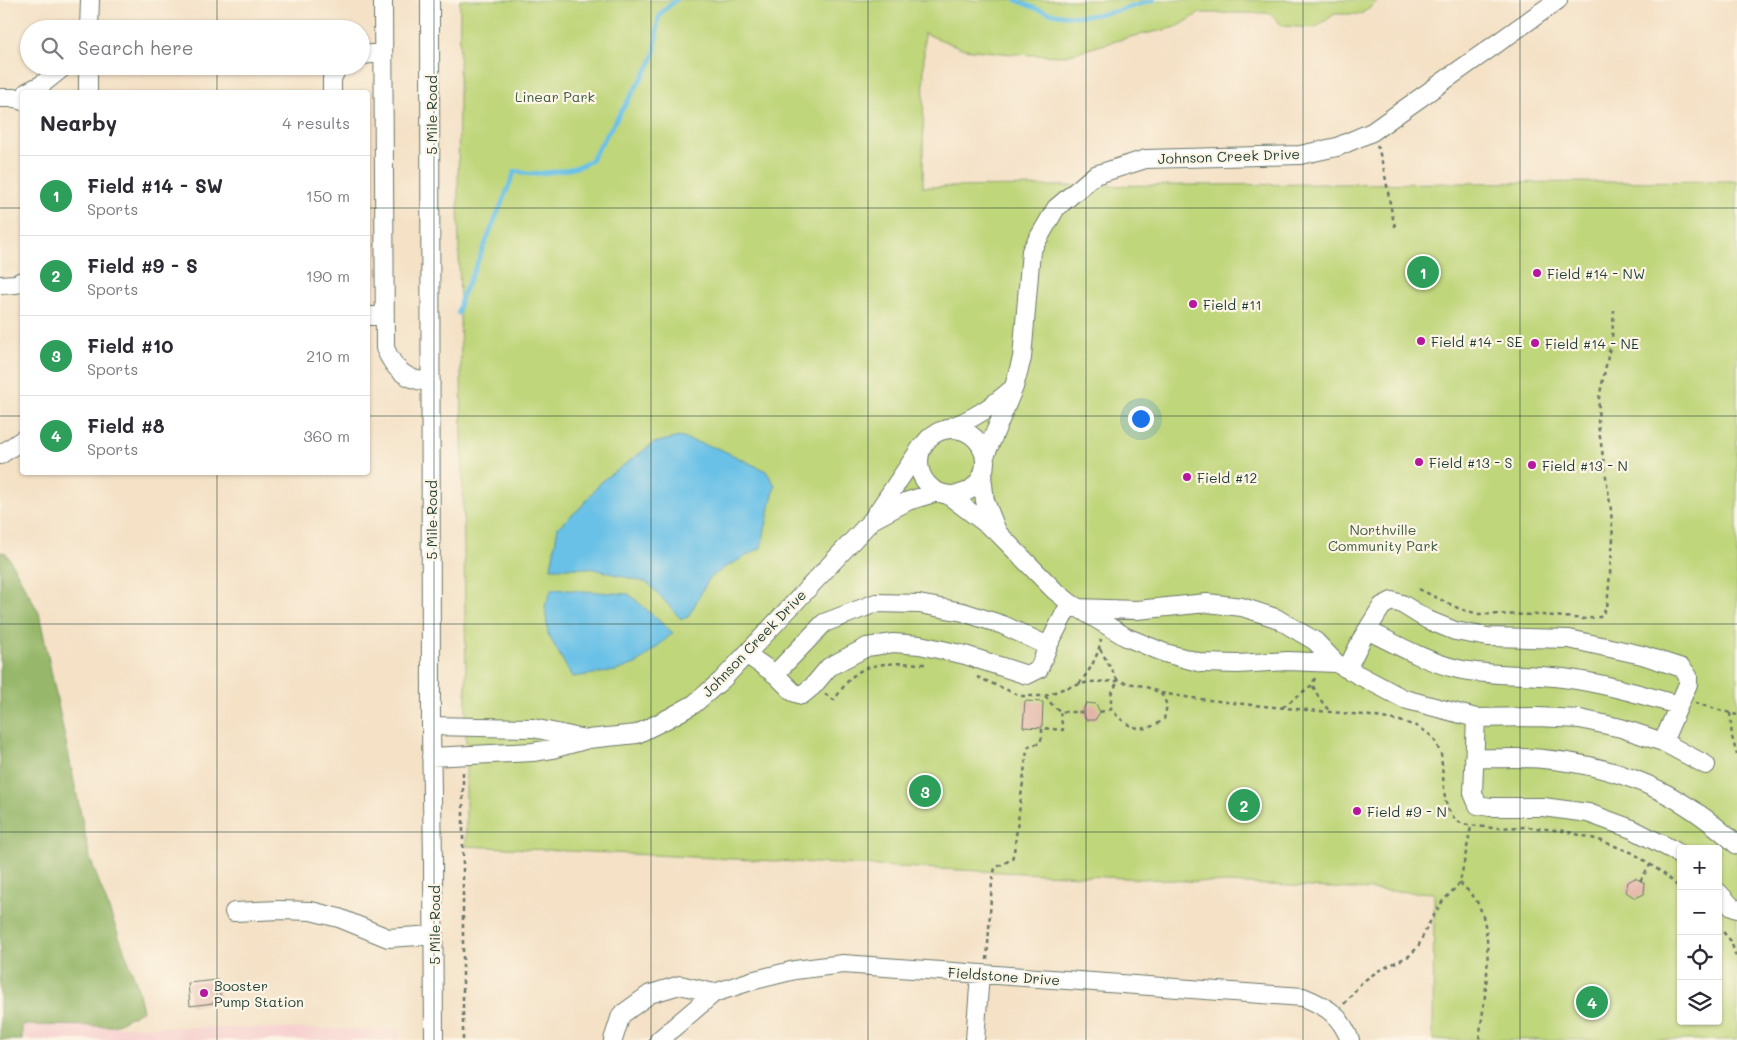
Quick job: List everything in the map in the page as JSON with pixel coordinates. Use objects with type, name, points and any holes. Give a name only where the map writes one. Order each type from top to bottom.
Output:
[{"type":"street","points":[[89,20],[90,0]]},
{"type":"street","points":[[383,0],[383,53],[376,185],[376,316],[390,361],[404,375],[417,381],[431,382]]},
{"type":"street","name":"5 Mile Road","points":[[430,0],[431,757],[434,1040]]},
{"type":"street","name":"Johnson Creek Drive","points":[[985,456],[1014,387],[1022,358],[1031,251],[1056,208],[1096,175],[1146,159],[1300,155],[1337,147],[1370,133],[1558,0]]},
{"type":"street","points":[[370,54],[383,53]]},
{"type":"street","points":[[32,90],[53,75]]},
{"type":"street","points":[[88,75],[88,90]]},
{"type":"street","points":[[332,90],[334,75]]},
{"type":"street","points":[[0,98],[20,97]]},
{"type":"street","points":[[0,285],[20,282]]},
{"type":"street","points":[[1014,387],[989,409],[966,422],[937,432],[928,438],[922,446],[918,457],[919,468],[926,482],[997,532],[1054,590],[1073,606],[1126,637],[1165,653],[1202,663],[1238,664],[1288,661],[1342,666]]},
{"type":"street","points":[[943,494],[958,495],[968,491],[976,485],[982,476],[985,466],[982,446],[976,438],[957,428],[947,428]]},
{"type":"street","points":[[0,455],[20,441]]},
{"type":"street","name":"Johnson Creek Drive","points":[[431,757],[533,752],[588,739],[637,734],[694,704],[722,680],[872,520],[922,446]]},
{"type":"street","points":[[982,476],[985,501],[997,532]]},
{"type":"street","name":"Johnson Creek Drive","points":[[872,520],[908,501],[943,494]]},
{"type":"street","points":[[1342,666],[1382,606],[1392,601],[1402,604],[1428,620],[1456,631],[1488,637],[1587,641],[1642,655],[1682,668],[1688,676],[1688,684],[1663,742]]},
{"type":"street","points":[[775,674],[824,624],[876,603],[919,604],[963,612],[1003,625],[1048,646]]},
{"type":"street","points":[[1073,606],[1138,610],[1207,603],[1242,607],[1276,618],[1315,641],[1342,666],[1404,699],[1476,718],[1537,717],[1580,719],[1621,728],[1663,742],[1706,765]]},
{"type":"street","points":[[746,654],[775,674],[793,692],[802,695],[813,686],[829,666],[867,647],[893,643],[920,645],[965,655],[1027,675],[1039,669],[1048,646],[1073,606]]},
{"type":"street","points":[[1367,630],[1395,644],[1455,668],[1484,674],[1561,678],[1598,683],[1679,702]]},
{"type":"street","points":[[1476,718],[1472,793],[1478,805],[1490,807],[1543,807],[1588,813],[1632,829],[1677,854]]},
{"type":"street","name":"Johnson Creek Drive","points":[[431,726],[533,728],[588,739]]},
{"type":"street","points":[[1474,758],[1542,759],[1592,766],[1637,779],[1676,798],[1717,826],[1737,845]]},
{"type":"street","points":[[1722,896],[1732,907],[1737,909]]},
{"type":"street","points":[[234,912],[311,911],[339,918],[388,938],[434,935]]},
{"type":"street","name":"Fieldstone Drive","points":[[659,1040],[714,993],[751,980],[795,970],[843,964],[1303,997],[1317,1002],[1334,1014],[1343,1023],[1350,1040]]},
{"type":"street","points":[[975,1040],[983,974]]},
{"type":"street","points":[[613,1040],[621,1015],[650,994],[680,985],[714,993]]},
{"type":"path","points":[[1370,133],[1382,160],[1396,230]]},
{"type":"path","points":[[1419,589],[1460,609],[1478,614],[1584,618],[1600,616],[1607,608],[1613,539],[1598,424],[1599,398],[1612,338],[1614,310]]},
{"type":"path","points":[[1079,684],[1093,666],[1100,649],[1105,625]]},
{"type":"path","points":[[1100,649],[1118,681]]},
{"type":"path","points":[[813,686],[834,700],[853,676],[868,666],[929,664]]},
{"type":"path","points":[[970,674],[1021,696],[1045,696],[1079,684],[1118,681],[1144,686],[1161,693],[1252,705],[1400,720],[1419,727],[1433,737],[1441,754],[1445,799],[1448,809],[1454,818],[1462,824],[1493,828],[1528,827],[1564,831],[1599,840],[1633,853],[1677,886]]},
{"type":"path","points":[[1118,681],[1111,694],[1111,709],[1120,719],[1132,727],[1155,727],[1164,719],[1166,705],[1161,693]]},
{"type":"path","points":[[1312,686],[1330,712]]},
{"type":"path","points":[[1045,696],[1053,707],[1060,712],[1082,712]]},
{"type":"path","points":[[1679,702],[1737,715]]},
{"type":"path","points":[[1100,712],[1111,709]]},
{"type":"path","points":[[983,974],[992,882],[995,868],[1012,859],[1014,852],[1027,750],[1029,746],[1040,743],[1042,728],[1063,730],[1060,712]]},
{"type":"path","points":[[1730,714],[1732,736],[1737,755]]},
{"type":"path","points":[[463,756],[463,1040]]},
{"type":"path","points":[[1334,1014],[1362,982],[1378,971],[1409,956],[1418,948],[1427,927],[1442,902],[1460,883],[1472,826]]},
{"type":"path","points":[[1640,881],[1650,864]]},
{"type":"path","points":[[1460,883],[1475,899],[1484,919],[1487,933],[1485,990],[1479,1040]]},
{"type":"path","points":[[1722,931],[1731,941],[1737,960]]},
{"type":"shaded area","points":[[22,1025],[400,1030],[400,1040],[22,1040]]},
{"type":"green space","name":"Northville Community Park","points":[[460,0],[1379,0],[1361,14],[1335,14],[1315,28],[1283,26],[1269,13],[1200,13],[1177,27],[1130,37],[1063,56],[1012,54],[964,49],[924,33],[923,187],[1737,181],[1737,1040],[1433,1040],[1434,893],[466,846],[466,672],[458,192]]},
{"type":"green space","points":[[0,552],[6,553],[39,613],[90,858],[136,982],[143,1010],[114,1026],[22,1025],[22,1040],[0,1040]]},
{"type":"water","points":[[679,437],[720,449],[766,471],[775,485],[761,548],[724,568],[709,579],[688,617],[681,619],[648,583],[590,568],[551,568],[558,527],[580,508],[603,480],[654,443]]},
{"type":"water","points":[[552,589],[629,594],[673,633],[638,663],[616,671],[572,677],[548,634],[545,606]]},
{"type":"building","points":[[1025,701],[1043,702],[1042,728],[1023,727]]},
{"type":"building","points":[[1086,703],[1096,704],[1100,712],[1095,720],[1086,720],[1082,712]]},
{"type":"building","points":[[1635,878],[1645,883],[1644,894],[1635,898],[1626,892],[1628,882]]},
{"type":"building","name":"Booster Pump Station","points":[[218,980],[221,1002],[190,1006],[188,983]]},
{"type":"waterway","points":[[458,313],[461,298],[515,171],[530,174],[553,172],[571,169],[591,160],[650,65],[655,52],[658,20],[661,13],[676,0]]},
{"type":"waterway","points":[[1016,0],[1045,12],[1074,16],[1109,12],[1154,0]]},
{"type":"place","name":"Field #14 - SW","points":[[1423,272]]},
{"type":"place","name":"Field #14 - NW","points":[[1537,273]]},
{"type":"place","name":"Field #11","points":[[1193,304]]},
{"type":"place","name":"Field #14 - SE","points":[[1421,341]]},
{"type":"place","name":"Field #14 - NE","points":[[1535,343]]},
{"type":"place","name":"Field #13 - S","points":[[1419,462]]},
{"type":"place","name":"Field #13 - N","points":[[1532,465]]},
{"type":"place","name":"Field #12","points":[[1187,477]]},
{"type":"place","name":"Field #10","points":[[925,791]]},
{"type":"place","name":"Field #9 - S","points":[[1244,805]]},
{"type":"place","name":"Field #9 - N","points":[[1357,811]]},
{"type":"place","name":"Booster Pump Station","points":[[204,993]]},
{"type":"place","name":"Field #8","points":[[1592,1002]]},
{"type":"park label","name":"Linear Park","points":[[555,96]]}]
